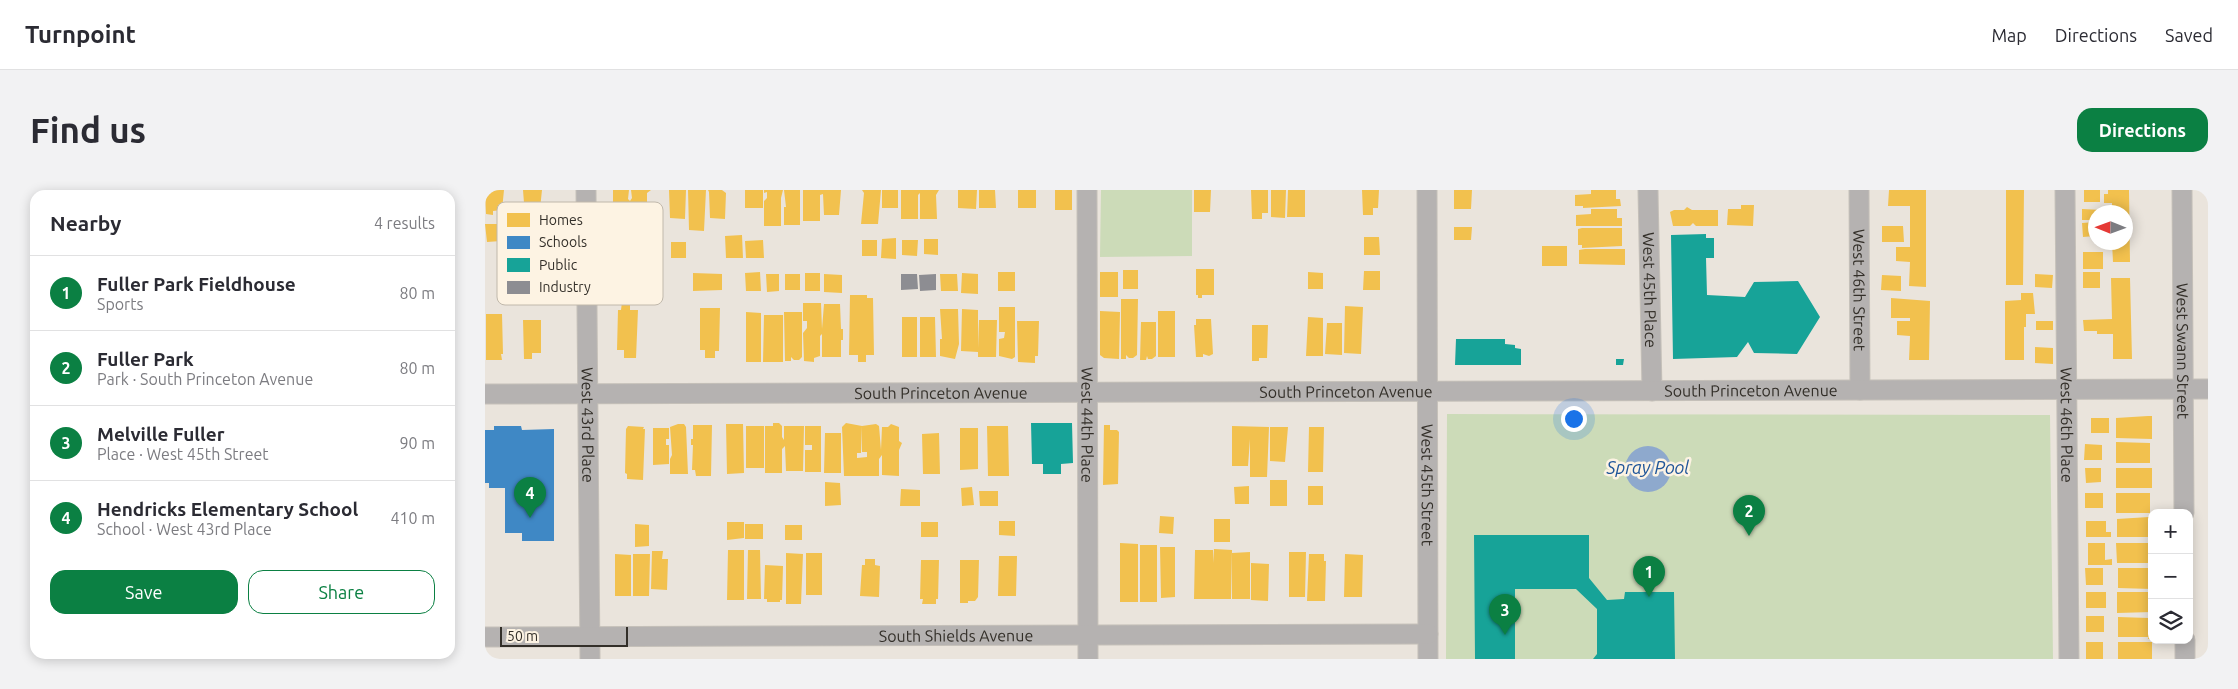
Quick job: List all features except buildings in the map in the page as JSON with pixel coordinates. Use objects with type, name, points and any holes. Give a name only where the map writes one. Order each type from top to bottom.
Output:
[{"type":"street","name":"West 44th Place","points":[[1087,190],[1088,659]]},
{"type":"street","name":"West 45th Street","points":[[1427,190],[1428,659]]},
{"type":"street","name":"West 45th Place","points":[[1648,190],[1652,391]]},
{"type":"street","name":"West 46th Street","points":[[1859,190],[1860,390]]},
{"type":"street","name":"West 46th Place","points":[[2065,190],[2069,659]]},
{"type":"street","name":"West Swann Street","points":[[2182,190],[2184,509]]},
{"type":"street","name":"West 43rd Place","points":[[588,305],[590,659]]},
{"type":"street","name":"South Princeton Avenue","points":[[485,394],[2208,389]]},
{"type":"street","name":"South Shields Avenue","points":[[485,637],[1428,634]]},
{"type":"street","points":[[2185,644],[2185,659]]},
{"type":"green space","points":[[1101,190],[1192,190],[1192,256],[1100,257]]},
{"type":"green space","points":[[1447,414],[2050,415],[2053,659],[1446,659]]},
{"type":"water","name":"Spray Pool","points":[[1643,446],[1653,446],[1665,452],[1670,460],[1670,478],[1665,486],[1657,491],[1643,492],[1635,489],[1628,482],[1625,474],[1625,464],[1628,456],[1635,449]]},
{"type":"place","name":"Hendricks Elementary School","points":[[530,518]]},
{"type":"place","name":"Fuller Park","points":[[1749,536]]},
{"type":"place","name":"Fuller Park Fieldhouse","points":[[1649,597]]},
{"type":"place","name":"Melville Fuller","points":[[1505,635]]}]
